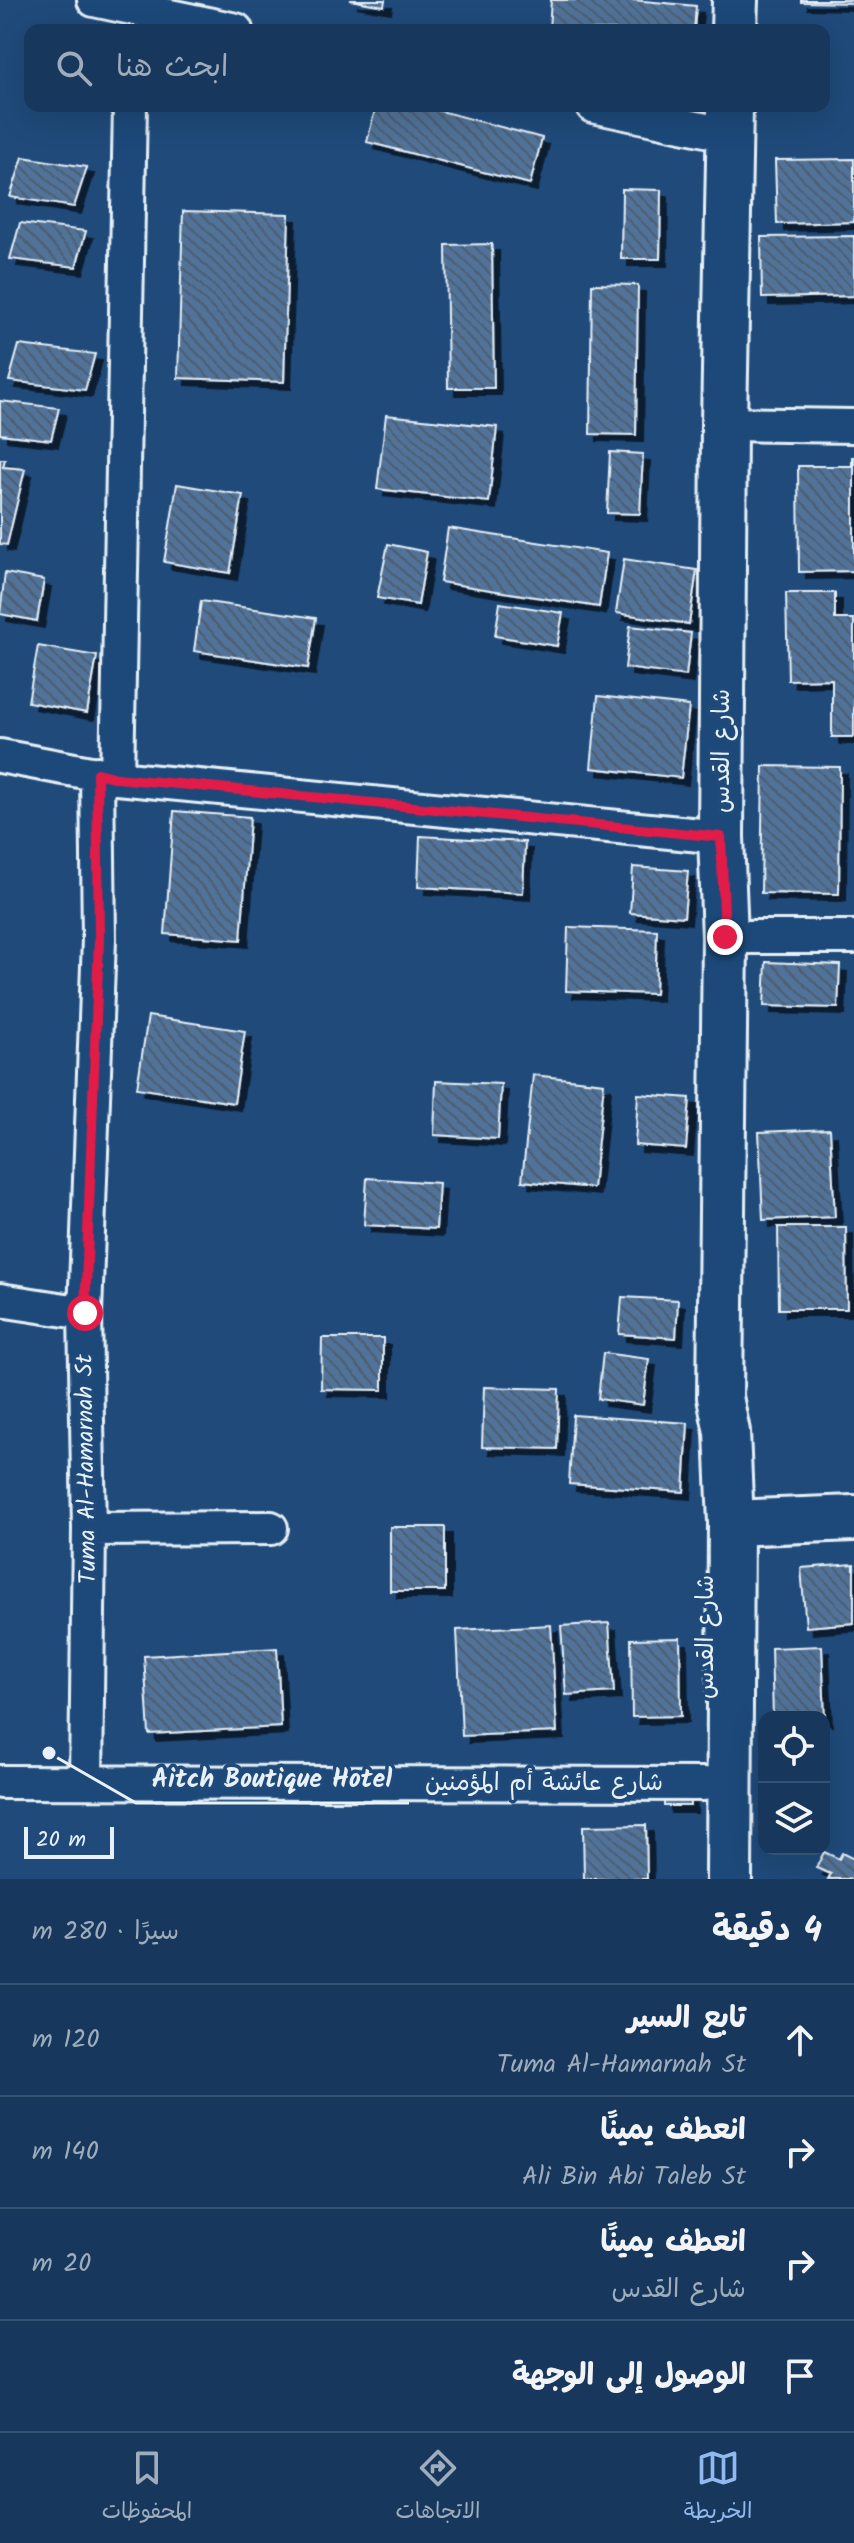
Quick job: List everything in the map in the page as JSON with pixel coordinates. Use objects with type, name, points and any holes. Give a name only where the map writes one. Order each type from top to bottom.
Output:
[{"type":"main road","points":[[734,24],[735,0]]},
{"type":"main road","name":"شارع القدس","points":[[717,1862],[718,1524],[710,1431],[720,1397],[725,937],[721,837],[729,120]]},
{"type":"main road","points":[[718,1524],[854,1518]]},
{"type":"main road","name":"شارع القدس","points":[[717,1862],[704,1784],[718,1524]]},
{"type":"street","points":[[94,0],[131,13],[199,24]]},
{"type":"street","name":"Tuma Al-Hamarnah St","points":[[86,1782],[89,1529],[85,1313],[130,112]]},
{"type":"street","points":[[651,112],[729,120]]},
{"type":"street","points":[[724,424],[854,426]]},
{"type":"street","points":[[0,756],[107,776],[721,837]]},
{"type":"street","points":[[725,937],[854,937]]},
{"type":"street","points":[[0,1300],[85,1313]]},
{"type":"street","points":[[89,1529],[271,1528]]},
{"type":"street","name":"شارع عائشة أم المؤمنين","points":[[0,1782],[704,1784]]},
{"type":"building","points":[[350,0],[385,0],[384,6]]},
{"type":"building","points":[[551,0],[633,0],[696,6],[694,24],[549,24]]},
{"type":"building","points":[[854,0],[854,3],[801,2]]},
{"type":"building","points":[[374,112],[444,112],[542,138],[530,184],[367,142]]},
{"type":"building","points":[[23,157],[87,167],[74,207],[10,197]]},
{"type":"building","points":[[854,159],[854,222],[777,224],[775,160]]},
{"type":"building","points":[[622,189],[661,190],[660,259],[621,259]]},
{"type":"building","points":[[183,211],[289,214],[284,382],[178,378]]},
{"type":"building","points":[[20,223],[86,231],[76,267],[10,259]]},
{"type":"building","points":[[854,236],[854,296],[762,298],[761,237]]},
{"type":"building","points":[[492,244],[494,388],[448,388],[446,245]]},
{"type":"building","points":[[592,284],[638,285],[636,435],[590,434]]},
{"type":"building","points":[[19,345],[95,354],[85,390],[9,381]]},
{"type":"building","points":[[0,401],[59,408],[51,440],[0,434]]},
{"type":"building","points":[[386,415],[497,427],[489,502],[377,489]]},
{"type":"building","points":[[610,452],[643,454],[640,514],[607,513]]},
{"type":"building","points":[[852,457],[854,571],[799,572],[798,466],[852,466]]},
{"type":"building","points":[[0,459],[5,459],[3,467],[25,469],[7,545],[0,544]]},
{"type":"building","points":[[177,484],[243,495],[230,573],[164,562]]},
{"type":"building","points":[[448,528],[607,553],[599,607],[440,582]]},
{"type":"building","points":[[388,544],[427,552],[418,605],[377,598]]},
{"type":"building","points":[[624,559],[697,570],[689,624],[616,613]]},
{"type":"building","points":[[5,573],[44,580],[37,621],[0,614]]},
{"type":"building","points":[[786,593],[835,593],[835,619],[854,619],[854,737],[832,737],[832,679],[788,680]]},
{"type":"building","points":[[201,601],[316,618],[308,668],[194,651]]},
{"type":"building","points":[[500,603],[563,613],[557,646],[495,636]]},
{"type":"building","points":[[630,626],[691,633],[686,676],[625,668]]},
{"type":"building","points":[[38,646],[97,656],[87,713],[28,702]]},
{"type":"building","points":[[598,696],[689,706],[681,778],[591,768]]},
{"type":"building","points":[[763,766],[840,767],[839,894],[761,893]]},
{"type":"building","points":[[174,811],[250,817],[241,940],[165,934]]},
{"type":"building","points":[[420,836],[525,842],[523,893],[418,887]]},
{"type":"building","points":[[633,867],[688,871],[684,917],[630,913]]},
{"type":"building","points":[[568,927],[657,930],[655,994],[566,991]]},
{"type":"building","points":[[766,962],[840,965],[838,1008],[764,1006]]},
{"type":"building","points":[[148,1016],[245,1031],[234,1103],[137,1088]]},
{"type":"building","points":[[533,1075],[604,1083],[593,1188],[522,1181]]},
{"type":"building","points":[[436,1081],[501,1084],[498,1139],[434,1135]]},
{"type":"building","points":[[638,1094],[690,1098],[686,1149],[635,1145]]},
{"type":"building","points":[[830,1129],[835,1217],[763,1220],[759,1132]]},
{"type":"building","points":[[367,1178],[439,1183],[436,1229],[364,1225]]},
{"type":"building","points":[[778,1227],[846,1227],[847,1309],[779,1309]]},
{"type":"building","points":[[622,1297],[678,1300],[676,1338],[619,1334]]},
{"type":"building","points":[[322,1338],[383,1338],[383,1390],[321,1389]]},
{"type":"building","points":[[603,1353],[649,1359],[643,1405],[598,1399]]},
{"type":"building","points":[[484,1387],[559,1389],[557,1449],[482,1447]]},
{"type":"building","points":[[573,1415],[688,1423],[684,1492],[569,1484]]},
{"type":"building","points":[[390,1527],[445,1527],[445,1591],[390,1591]]},
{"type":"building","points":[[854,1564],[854,1623],[806,1627],[801,1568]]},
{"type":"building","points":[[609,1623],[614,1692],[566,1695],[561,1626]]},
{"type":"building","points":[[551,1625],[557,1732],[462,1736],[457,1630]]},
{"type":"building","points":[[680,1638],[681,1716],[632,1717],[631,1639]]},
{"type":"building","points":[[822,1646],[825,1711],[773,1711],[771,1648]]},
{"type":"building","points":[[277,1648],[281,1727],[149,1734],[144,1656]]},
{"type":"building","points":[[664,1788],[689,1788],[690,1806],[664,1806]]},
{"type":"building","points":[[646,1825],[647,1879],[584,1879],[583,1826]]},
{"type":"building","points":[[842,1853],[854,1859],[854,1879],[828,1879],[831,1874],[816,1868],[822,1855],[839,1859]]},
{"type":"place","name":"Aitch Boutique Hotel","points":[[49,1753]]},
{"type":"route","points":[[85,1313],[99,939],[97,773],[117,778],[721,837],[725,937]]}]
